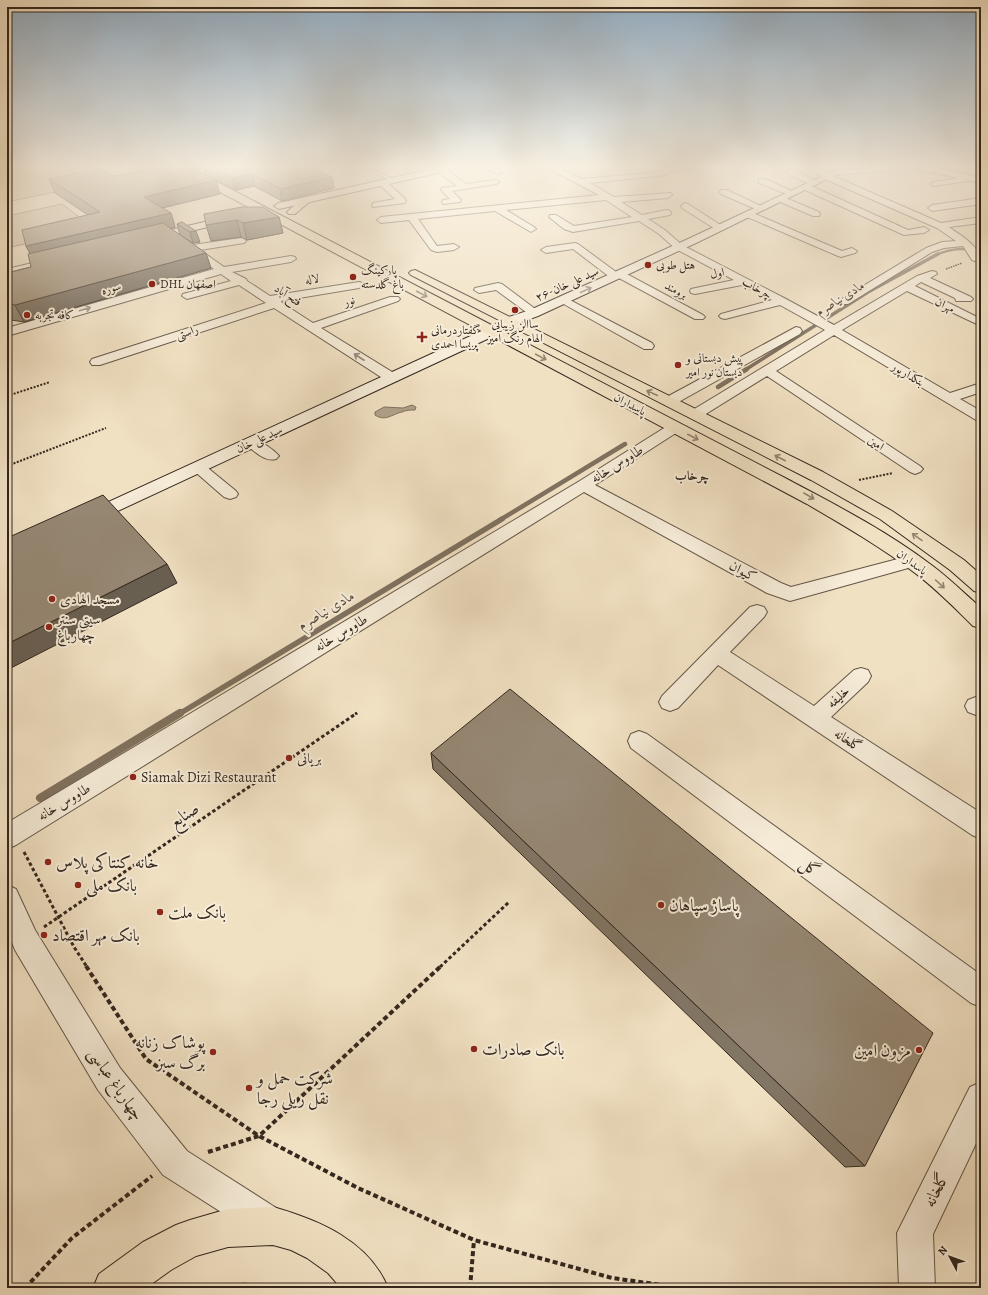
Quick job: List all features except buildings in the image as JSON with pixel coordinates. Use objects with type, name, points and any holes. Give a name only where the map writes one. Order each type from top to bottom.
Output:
[{"type":"main road","points":[[166,234],[200,226]]},
{"type":"main road","name":"پاسداران","points":[[293,226],[674,428],[798,490],[860,526],[913,561],[981,620]]},
{"type":"main road","name":"۲۶-سید علی خان","points":[[511,321],[564,300],[723,226]]},
{"type":"main road","name":"پاسداران","points":[[403,267],[696,414],[886,515],[957,565],[981,586]]},
{"type":"main road","points":[[469,319],[486,320],[496,316],[487,309]]},
{"type":"main road","name":"سید علی خان","points":[[71,526],[493,331],[511,321]]},
{"type":"main road","points":[[113,1288],[157,1256],[190,1239],[228,1228],[273,1226],[294,1232],[321,1244],[342,1259],[370,1286]]},
{"type":"street","points":[[419,226],[434,248],[454,247]]},
{"type":"street","points":[[527,226],[531,229]]},
{"type":"street","points":[[566,226],[573,229],[589,226]]},
{"type":"street","name":"چرخاب","points":[[653,226],[679,247],[834,330]]},
{"type":"street","points":[[776,226],[841,254],[852,251]]},
{"type":"street","points":[[894,226],[907,233],[924,230]]},
{"type":"street","points":[[941,226],[966,243],[978,259]]},
{"type":"street","name":"فتح آباد","points":[[166,234],[191,248],[222,270],[274,301],[392,378]]},
{"type":"street","points":[[807,240],[820,237]]},
{"type":"street","points":[[191,248],[241,241]]},
{"type":"street","points":[[844,302],[929,250],[942,246],[966,243]]},
{"type":"street","name":"برومند","points":[[546,250],[575,246],[617,275],[656,294],[673,299],[700,317]]},
{"type":"street","points":[[7,272],[69,257]]},
{"type":"street","name":"سوره","points":[[7,332],[222,270],[291,259]]},
{"type":"street","points":[[696,414],[834,330],[927,276],[967,299],[960,300]]},
{"type":"street","points":[[187,296],[242,281]]},
{"type":"street","name":"اول","points":[[695,291],[744,281]]},
{"type":"street","name":"لاله","points":[[274,301],[359,285]]},
{"type":"street","points":[[479,290],[502,285],[534,313]]},
{"type":"street","name":"مهران","points":[[908,287],[977,326]]},
{"type":"street","points":[[644,298],[656,294]]},
{"type":"street","name":"نور","points":[[313,327],[394,299]]},
{"type":"street","points":[[564,300],[648,346]]},
{"type":"street","name":"راستی","points":[[96,362],[274,301]]},
{"type":"street","points":[[725,316],[782,301]]},
{"type":"street","points":[[670,401],[796,330]]},
{"type":"street","name":"بنکدارپور","points":[[834,330],[981,416]]},
{"type":"street","name":"امین","points":[[768,371],[915,469]]},
{"type":"street","points":[[950,398],[981,387]]},
{"type":"street","points":[[914,394],[934,389]]},
{"type":"street","name":"طاووس خانه","points":[[10,835],[584,485],[674,428]]},
{"type":"street","points":[[252,443],[271,456]]},
{"type":"street","points":[[198,467],[230,494]]},
{"type":"street","name":"کیوان","points":[[584,485],[774,588],[790,594],[913,561]]},
{"type":"street","points":[[670,702],[757,612]]},
{"type":"street","name":"گلخانه","points":[[716,653],[981,827]]},
{"type":"street","name":"خلیفه","points":[[815,718],[861,676]]},
{"type":"street","name":"گل","points":[[639,742],[981,993]]},
{"type":"street","name":"چهارباغ عباسی","points":[[7,898],[25,940],[109,1079],[175,1163],[273,1226]]},
{"type":"street","name":"گلخانه","points":[[917,1288],[915,1233],[981,1098]]},
{"type":"path","points":[[927,276],[978,259]]},
{"type":"path","points":[[7,396],[50,382]]},
{"type":"path","points":[[7,466],[106,428]]},
{"type":"path","points":[[833,486],[915,469]]},
{"type":"path","name":"صنایع","points":[[25,940],[357,712]]},
{"type":"path","points":[[10,835],[74,947],[146,1059],[258,1136],[358,1188],[474,1240],[612,1278],[683,1288]]},
{"type":"path","points":[[25,1288],[72,1238],[147,1179],[175,1163],[258,1136],[509,902]]},
{"type":"path","points":[[470,1288],[474,1240]]},
{"type":"shaded area","points":[[7,226],[92,226],[94,228],[7,248]]},
{"type":"shaded area","points":[[412,405],[416,407],[415,410],[405,411],[386,418],[375,415],[375,412],[384,407],[403,408]]},
{"type":"shaded area","points":[[245,1283],[272,1288],[211,1288],[222,1285]]},
{"type":"waterway","name":"مادی نیاصرم","points":[[938,254],[958,249],[981,253]]},
{"type":"waterway","name":"مادی نیاصرم","points":[[745,370],[868,292],[938,254]]},
{"type":"waterway","name":"مادی نیاصرم","points":[[718,387],[747,369]]},
{"type":"waterway","name":"مادی نیاصرم","points":[[500,520],[625,444]]},
{"type":"waterway","name":"مادی نیاصرم","points":[[179,714],[502,519]]},
{"type":"waterway","name":"مادی نیاصرم","points":[[40,798],[180,713]]},
{"type":"place","name":"هتل طوبی","points":[[648,265]]},
{"type":"place","name":"پارکینگ باغ گلدسته","points":[[353,277]]},
{"type":"place","name":"DHL اصفهان","points":[[152,284]]},
{"type":"place","name":"ساالن زیبایی الهام رنگ آمیز","points":[[515,310]]},
{"type":"place","name":"کافه تجربه","points":[[27,315]]},
{"type":"place","name":"گفتاردرمانی پریسا احمدی","points":[[422,337]]},
{"type":"place","name":"پیش دبستانی و دبستان نور امیر","points":[[678,365]]},
{"type":"place","name":"مسجد الهادی","points":[[52,599]]},
{"type":"place","name":"سیتی سنتر چهارباغ","points":[[49,627]]},
{"type":"place","name":"بریانی","points":[[289,758]]},
{"type":"place","name":"Siamak Dizi Restaurant","points":[[133,777]]},
{"type":"place","name":"خانه کنتاکی پلاس","points":[[48,862]]},
{"type":"place","name":"بانک ملی","points":[[78,885]]},
{"type":"place","name":"پاساژ سپاهان","points":[[661,905]]},
{"type":"place","name":"بانک ملت","points":[[160,912]]},
{"type":"place","name":"بانک مهر اقتصاد","points":[[44,935]]},
{"type":"place","name":"بانک صادرات","points":[[474,1049]]},
{"type":"place","name":"مزون امین","points":[[919,1050]]},
{"type":"place","name":"پوشاک زنانه برگ سبز","points":[[213,1052]]},
{"type":"place","name":"شرکت حمل و نقل ریلی رجا","points":[[249,1088]]},
{"type":"district","name":"چرخاب","points":[[692,475]]}]
